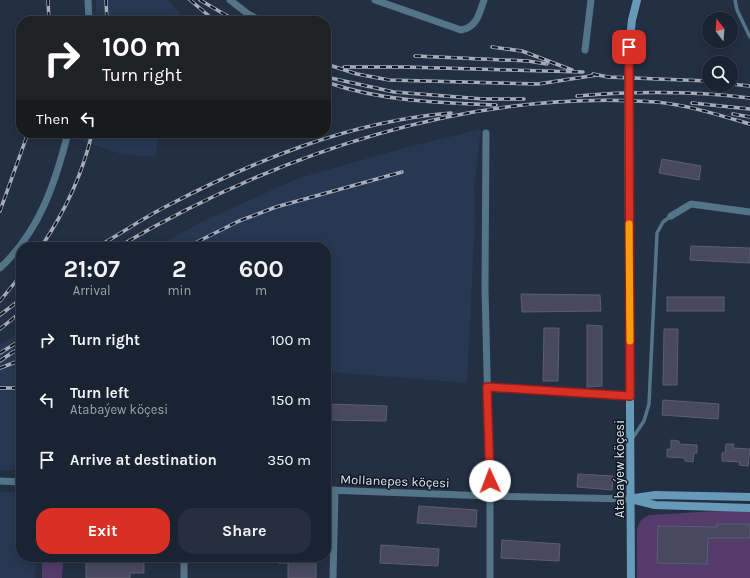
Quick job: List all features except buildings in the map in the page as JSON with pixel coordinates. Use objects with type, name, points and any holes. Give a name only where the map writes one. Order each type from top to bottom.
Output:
[{"type":"main road","name":"Atabaýew köçesi","points":[[631,578],[628,57],[632,20],[637,0]]},
{"type":"main road","name":"Mollanepes köçesi","points":[[631,499],[655,495],[750,497]]},
{"type":"main road","name":"Mollanepes köçesi","points":[[631,499],[655,505],[750,508]]},
{"type":"street","points":[[88,0],[88,16]]},
{"type":"street","points":[[230,0],[252,16]]},
{"type":"street","points":[[375,0],[461,30],[469,28],[475,24],[484,0]]},
{"type":"street","points":[[585,50],[591,0]]},
{"type":"street","points":[[486,133],[485,289],[490,496],[490,578]]},
{"type":"street","points":[[24,242],[32,232],[50,194],[67,138]]},
{"type":"street","points":[[671,216],[691,204],[750,212]]},
{"type":"street","points":[[0,268],[16,252]]},
{"type":"street","points":[[487,387],[630,396]]},
{"type":"street","points":[[0,482],[16,482]]},
{"type":"street","name":"Mollanepes köçesi","points":[[331,490],[490,496],[631,499]]},
{"type":"street","points":[[333,578],[335,490]]},
{"type":"street","points":[[184,562],[184,578]]},
{"type":"lane","points":[[735,0],[737,10],[750,37]]},
{"type":"lane","points":[[631,440],[644,421],[649,404],[655,244],[657,233],[663,222],[671,216]]},
{"type":"shaded area","points":[[96,0],[168,0],[181,16],[96,16]]},
{"type":"shaded area","points":[[481,129],[474,187],[475,221],[467,383],[331,372],[331,242],[166,242],[199,223],[299,178],[404,148]]},
{"type":"shaded area","points":[[74,138],[158,138],[155,157],[121,154]]},
{"type":"shaded area","points":[[16,334],[16,470],[0,470],[0,345]]},
{"type":"shaded area","points":[[0,492],[16,492],[16,562],[36,562],[35,578],[0,578]]},
{"type":"shaded area","points":[[750,509],[750,578],[637,578],[637,528],[641,520],[649,515]]},
{"type":"shaded area","points":[[42,562],[63,562],[62,578],[42,578]]},
{"type":"railway","points":[[48,0],[49,16]]},
{"type":"railway","points":[[106,0],[107,16]]},
{"type":"railway","points":[[190,0],[209,16]]},
{"type":"railway","points":[[200,0],[227,16]]},
{"type":"railway","points":[[492,47],[522,51],[572,70]]},
{"type":"railway","points":[[415,56],[528,61],[547,64]]},
{"type":"railway","points":[[331,66],[357,74],[389,80],[538,84],[597,75]]},
{"type":"railway","points":[[344,67],[406,67],[583,72]]},
{"type":"railway","points":[[593,74],[608,77],[702,81]]},
{"type":"railway","points":[[331,78],[394,92],[483,99],[524,99]]},
{"type":"railway","points":[[331,84],[367,93],[410,100],[496,105]]},
{"type":"railway","points":[[738,85],[750,86]]},
{"type":"railway","points":[[577,96],[664,92],[750,98]]},
{"type":"railway","points":[[127,242],[180,213],[244,183],[309,156],[377,134],[446,117],[515,106],[586,101],[656,102],[692,108],[750,124]]},
{"type":"railway","points":[[692,103],[750,109]]},
{"type":"railway","points":[[331,137],[414,117],[451,113]]},
{"type":"railway","points":[[733,114],[750,117]]},
{"type":"railway","points":[[0,211],[26,138]]},
{"type":"railway","points":[[44,242],[65,207],[72,192],[91,138]]},
{"type":"railway","points":[[105,242],[148,216],[198,190],[268,159],[328,138]]},
{"type":"railway","points":[[197,242],[239,221],[276,207],[402,172]]},
{"type":"railway","points":[[0,301],[16,281]]},
{"type":"railway","points":[[0,315],[16,303]]},
{"type":"railway","points":[[0,329],[16,316]]},
{"type":"railway","points":[[0,353],[16,343]]},
{"type":"railway","points":[[0,361],[16,351]]},
{"type":"railway","points":[[0,368],[16,362]]},
{"type":"railway","points":[[0,388],[16,388]]},
{"type":"slow traffic","points":[[629,224],[630,341]]},
{"type":"route","points":[[490,481],[487,387],[630,396],[629,47]]}]
